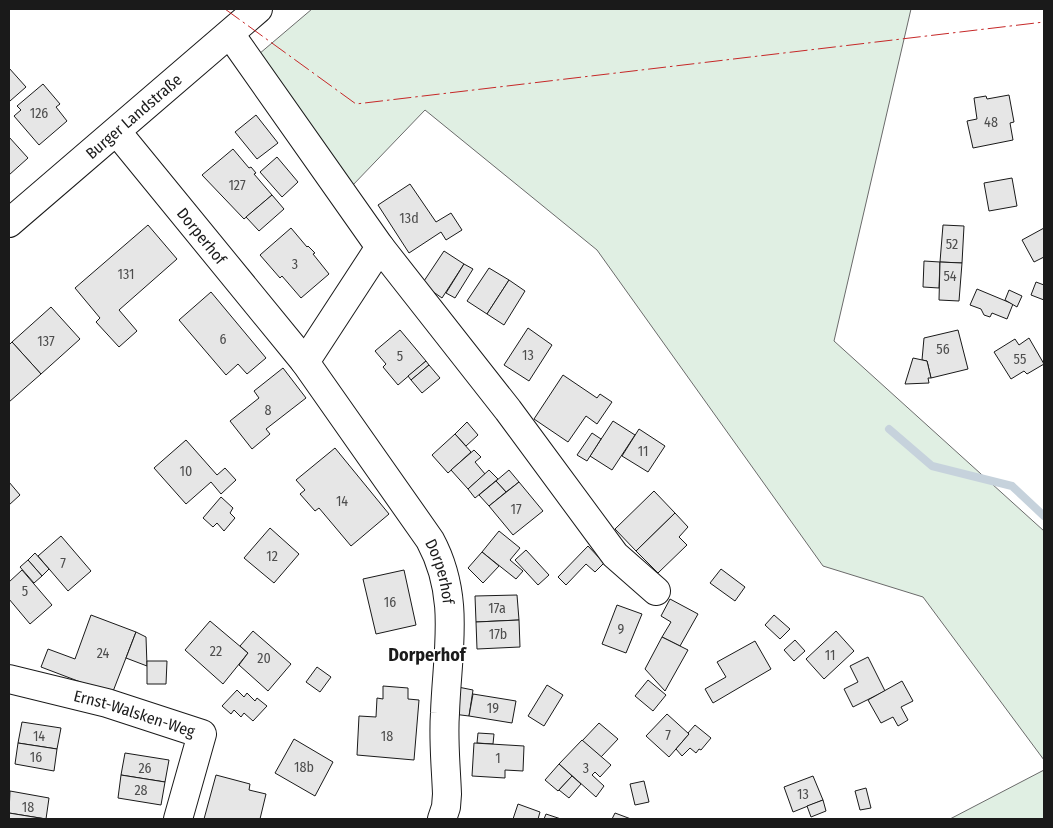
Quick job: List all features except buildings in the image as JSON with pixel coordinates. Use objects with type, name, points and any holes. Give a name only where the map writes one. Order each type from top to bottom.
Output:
[{"type":"street","name":"Burger Landstraße","points":[[9,223],[258,9]]},
{"type":"street","points":[[230,34],[380,247],[508,410],[615,555],[656,591]]},
{"type":"street","name":"Dorperhof","points":[[117,132],[306,362],[430,540],[444,570],[449,591],[450,634],[444,715],[447,794],[446,807],[442,819]]},
{"type":"street","points":[[306,362],[380,247]]},
{"type":"street","name":"Ernst-Walsken-Weg","points":[[9,678],[107,703],[202,734],[178,819]]},
{"type":"green space","points":[[312,9],[911,9],[834,341],[1044,531],[1044,760],[923,597],[823,566],[597,250],[425,110],[351,187],[259,54]]},
{"type":"green space","points":[[1044,770],[1044,819],[950,819]]},
{"type":"waterway","points":[[889,429],[932,466],[1012,486],[1044,516]]},
{"type":"power","points":[[225,9],[356,104],[1044,22]]},
{"type":"district","name":"Dorperhof","points":[[427,655]]}]
